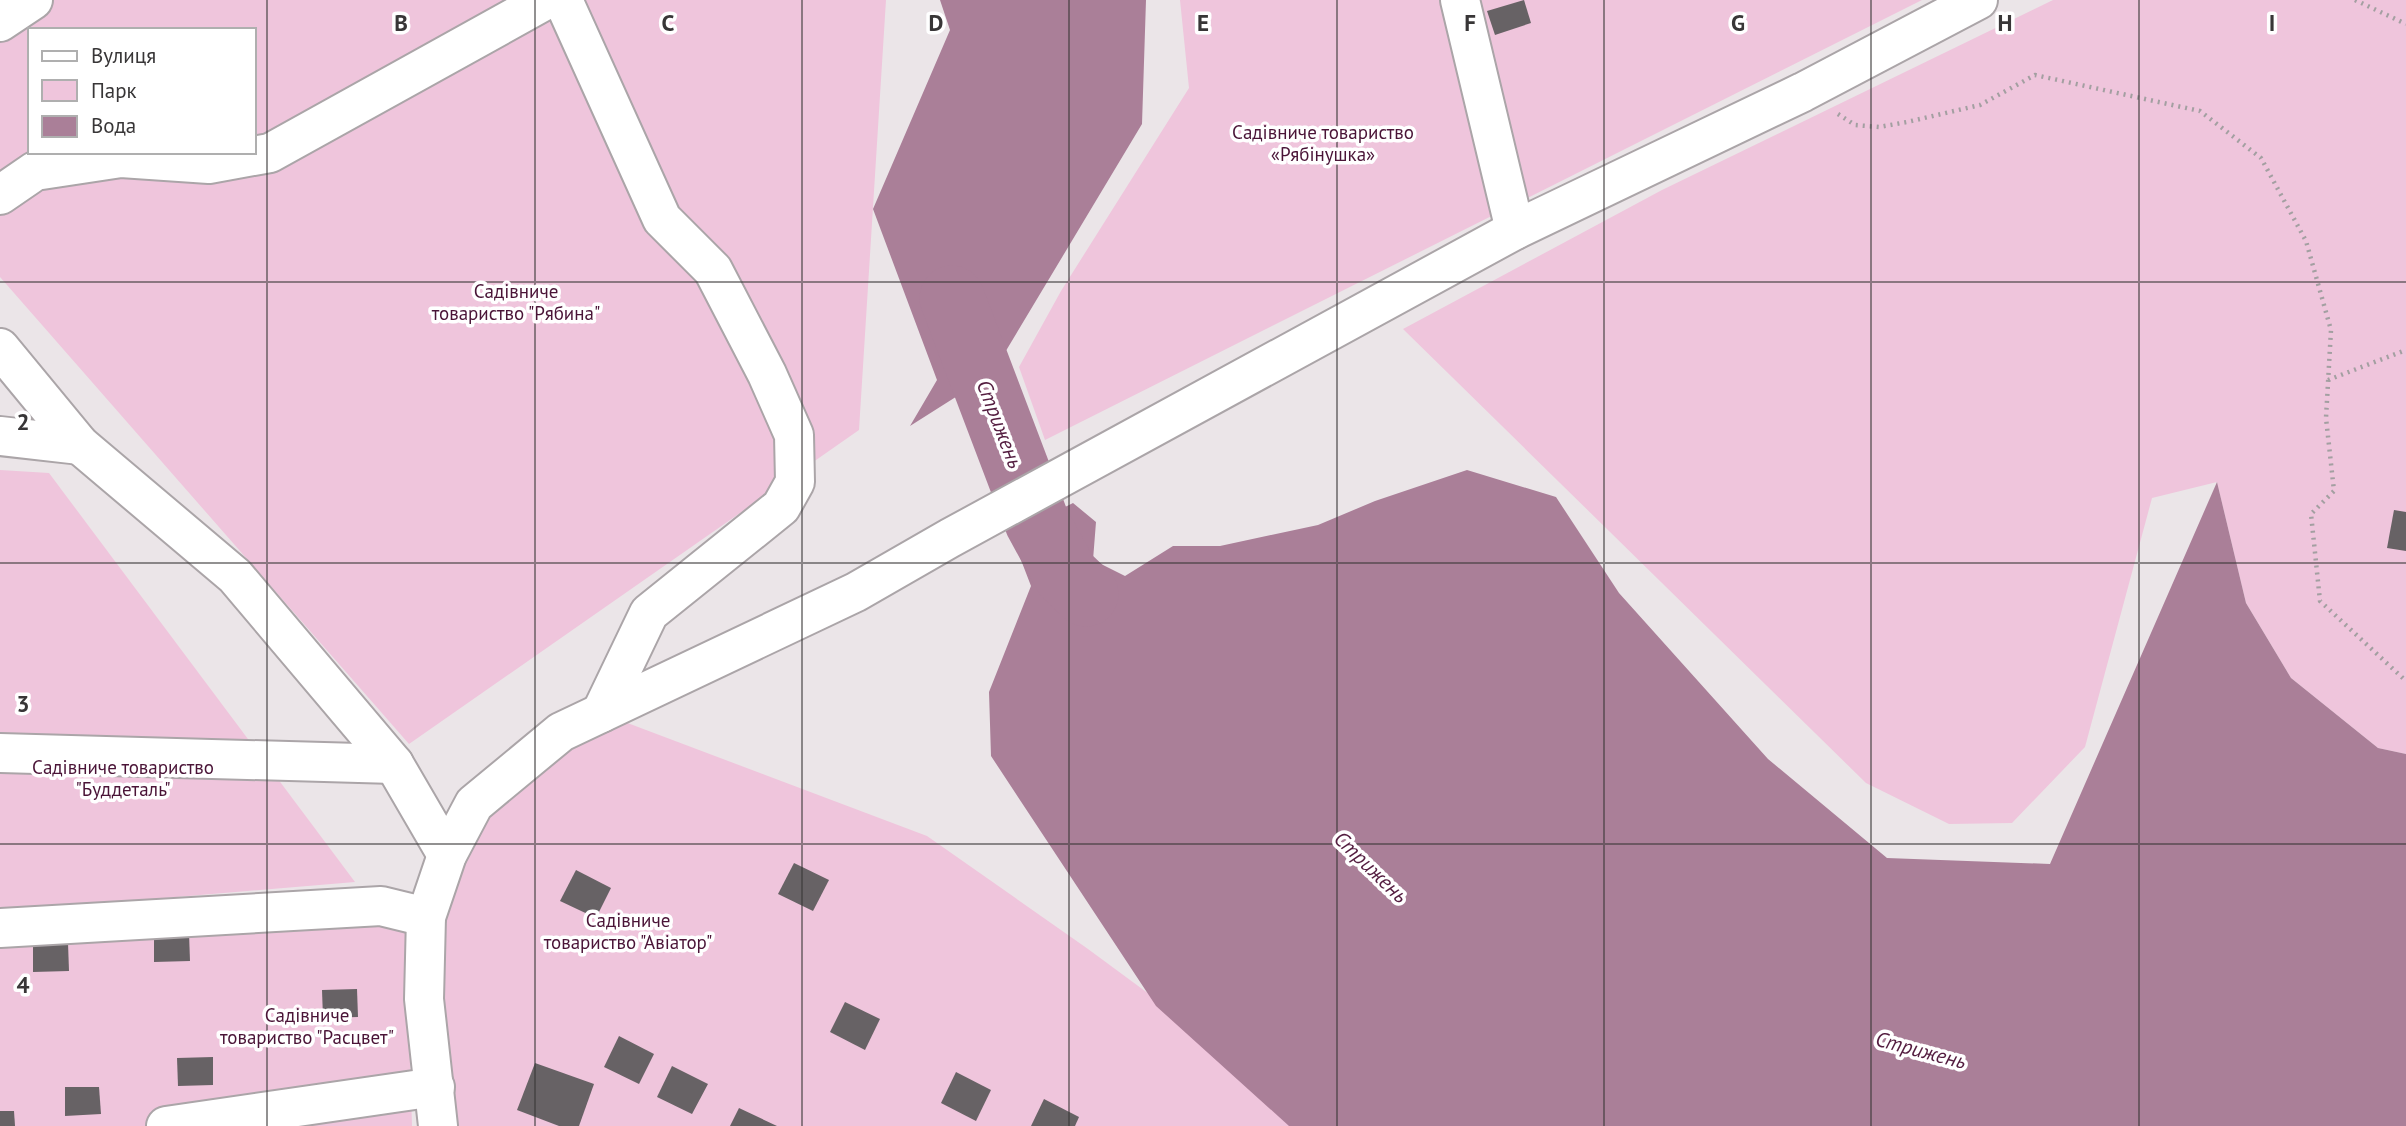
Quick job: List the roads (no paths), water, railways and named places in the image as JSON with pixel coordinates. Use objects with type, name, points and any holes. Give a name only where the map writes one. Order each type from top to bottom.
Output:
[{"type":"street","points":[[0,22],[33,0]]},
{"type":"street","points":[[0,195],[35,171],[121,159],[209,164],[270,153],[546,0]]},
{"type":"street","points":[[563,0],[662,219],[713,270],[767,374],[794,435],[795,482],[781,507],[649,613],[601,713]]},
{"type":"street","points":[[1460,0],[1515,230]]},
{"type":"street","points":[[438,1126],[424,999],[426,917],[447,855],[474,804],[561,732],[856,592],[1130,439],[1515,230],[1803,92],[1978,0]]},
{"type":"street","points":[[0,348],[80,445],[234,576],[394,764],[447,855]]},
{"type":"street","points":[[0,436],[80,445]]},
{"type":"street","points":[[0,753],[394,764]]},
{"type":"street","points":[[0,928],[381,906],[426,917]]},
{"type":"street","points":[[166,1126],[435,1087]]},
{"type":"water","points":[[940,0],[1146,0],[1142,124],[992,374],[910,426],[937,380],[873,209],[950,30]]},
{"type":"water","points":[[1467,470],[1556,497],[1619,593],[1768,759],[1887,858],[2050,864],[2217,482],[2246,603],[2291,678],[2378,748],[2406,754],[2406,1126],[1289,1126],[1156,1006],[991,756],[989,692],[1031,586],[1011,534],[1073,503],[1096,522],[1093,560],[1125,576],[1173,546],[1220,546],[1318,525],[1375,501]]},
{"type":"waterway","name":"Стрижень","points":[[952,298],[1037,522],[1066,575],[1086,594]]},
{"type":"park label","name":"Садівниче товариство «Рябінушка»","points":[[1323,143]]},
{"type":"park label","name":"Садівниче товариство \"Рябина\"","points":[[516,302]]},
{"type":"park label","name":"Садівниче товариство \"Буддеталь\"","points":[[123,778]]},
{"type":"park label","name":"Садівниче товариство \"Авіатор\"","points":[[628,931]]},
{"type":"park label","name":"Садівниче товариство \"Расцвет\"","points":[[307,1026]]}]
